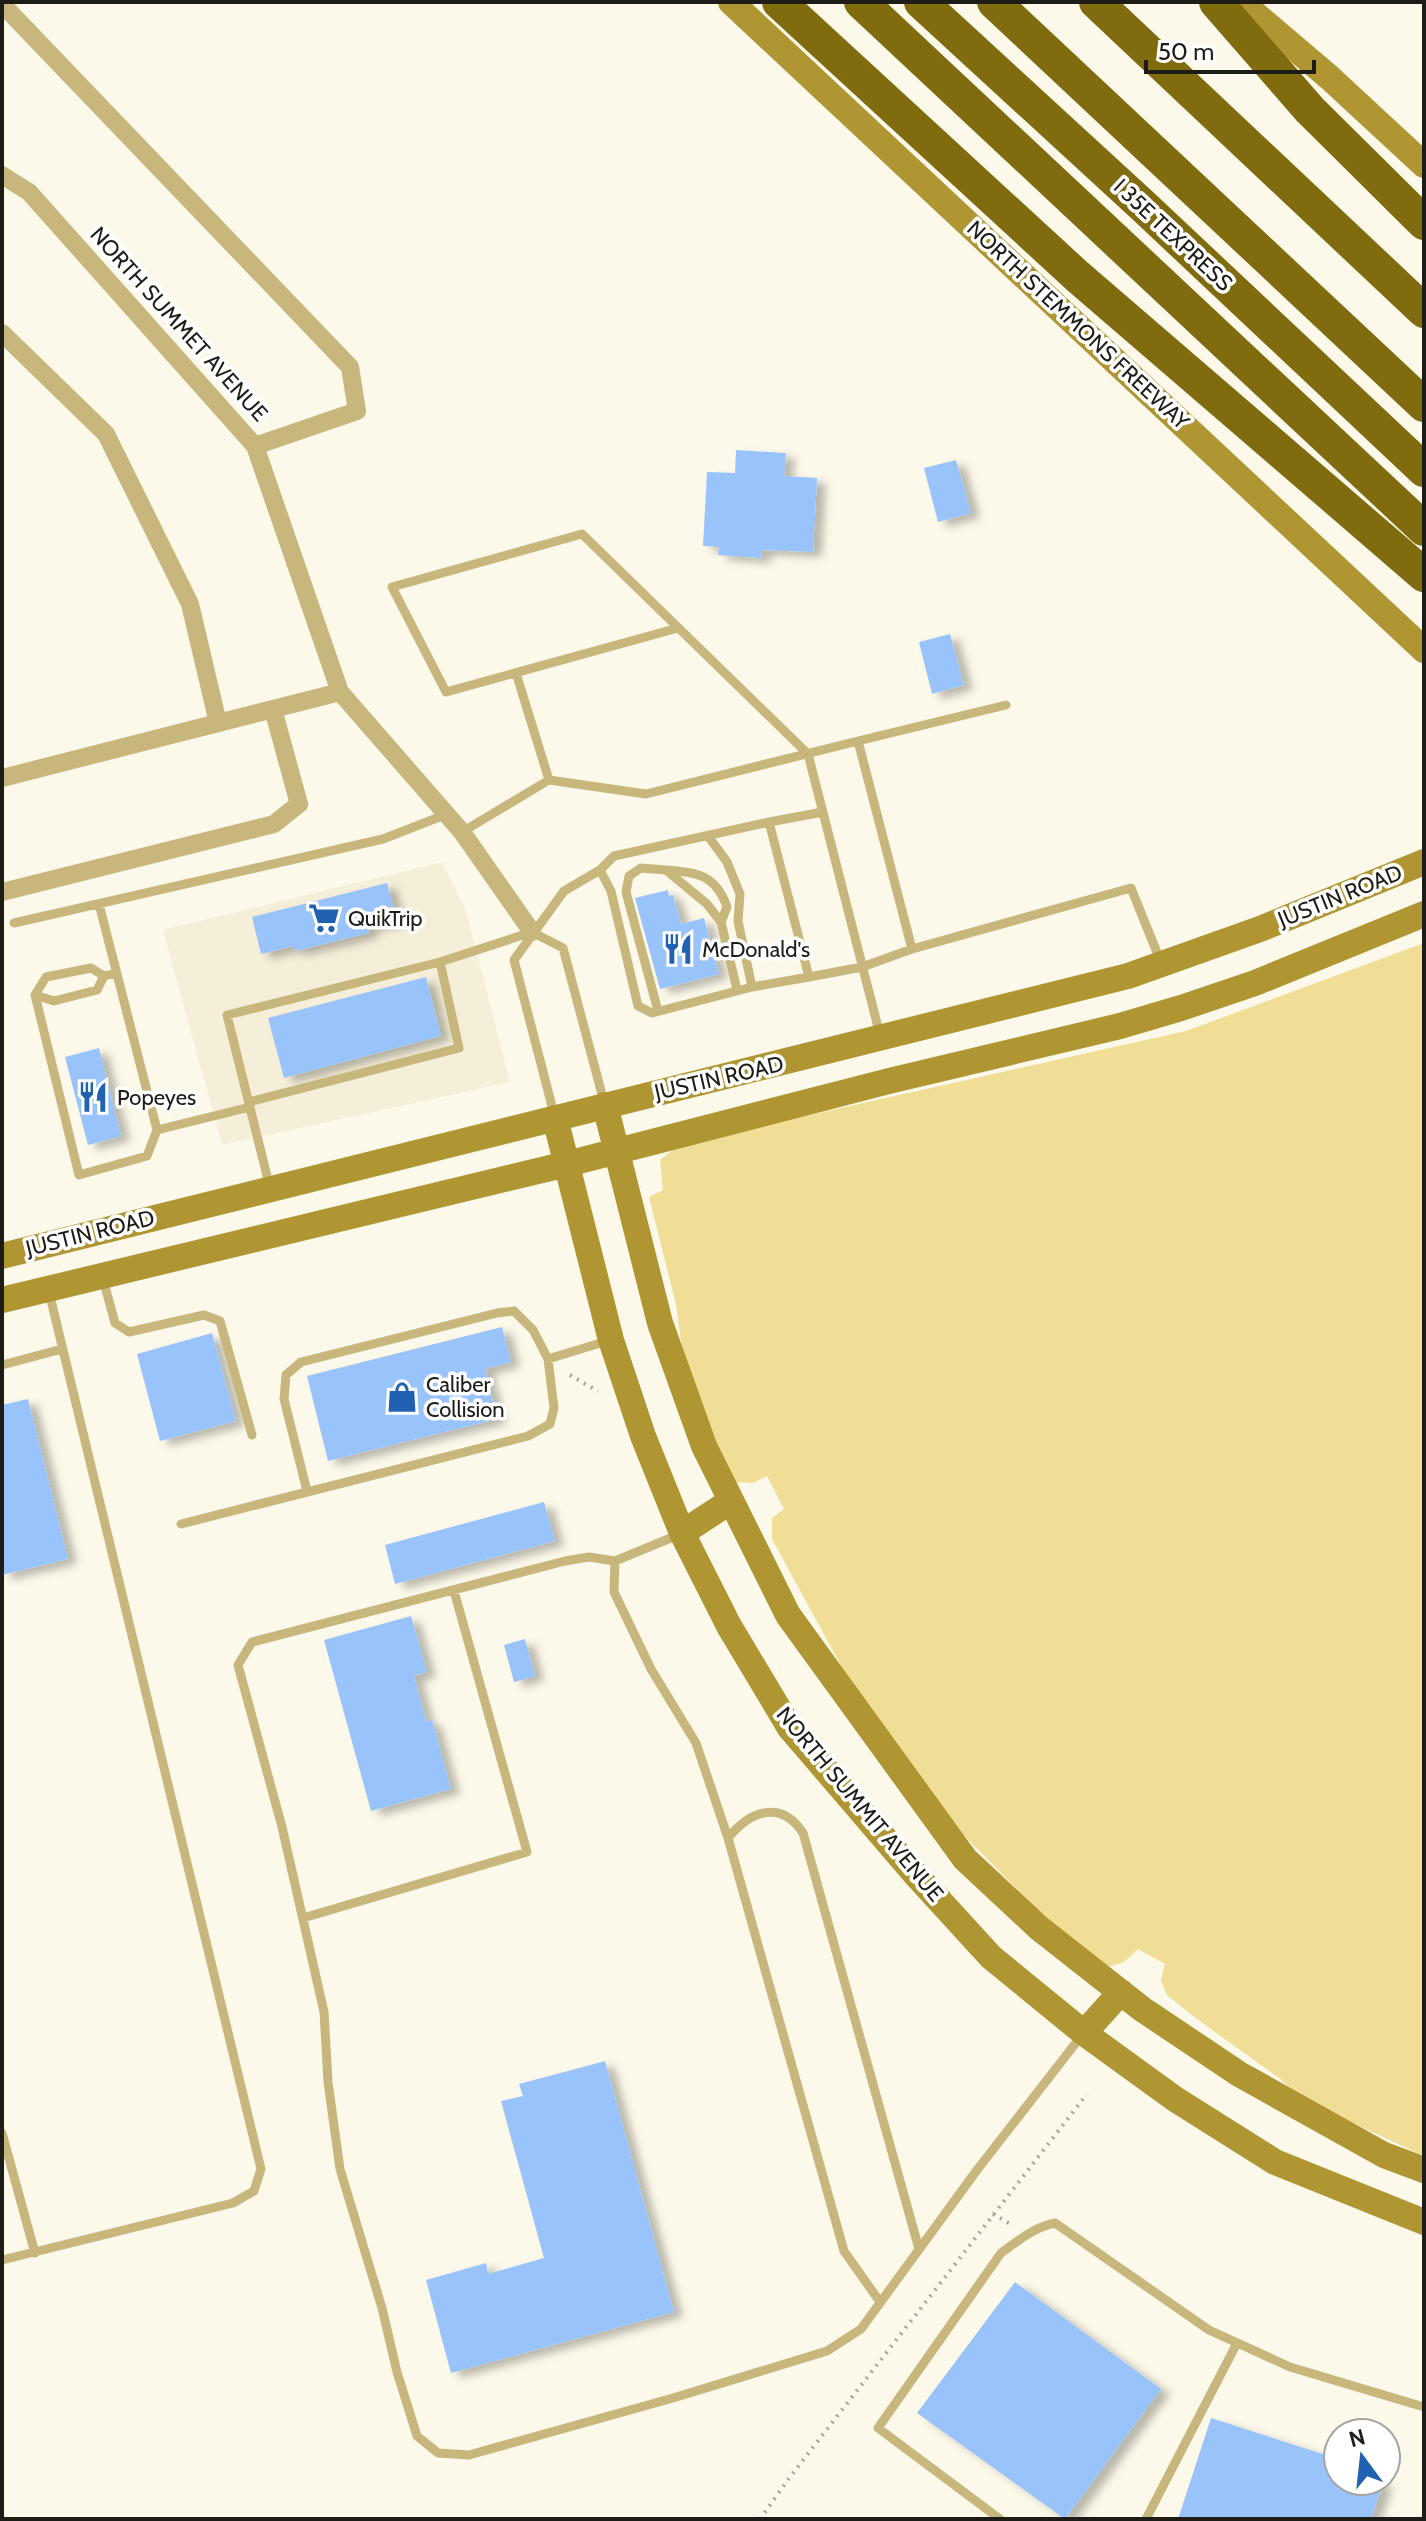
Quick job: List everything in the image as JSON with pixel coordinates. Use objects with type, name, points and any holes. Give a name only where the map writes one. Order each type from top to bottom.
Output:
[{"type":"highway","points":[[779,2],[1077,276],[1424,575]]},
{"type":"highway","points":[[861,2],[1424,529]]},
{"type":"highway","name":"I 35E TEXPRESS","points":[[921,2],[1424,470]]},
{"type":"highway","points":[[994,2],[1424,405]]},
{"type":"highway","points":[[1096,2],[1424,311]]},
{"type":"highway","points":[[1216,2],[1310,110],[1424,223]]},
{"type":"main road","name":"NORTH STEMMONS FREEWAY","points":[[731,2],[1424,650]]},
{"type":"main road","points":[[1241,2],[1330,78],[1424,165]]},
{"type":"main road","name":"JUSTIN ROAD","points":[[2,1256],[1080,989],[1162,965],[1260,929],[1424,862]]},
{"type":"main road","name":"JUSTIN ROAD","points":[[2,1300],[1120,1026],[1306,964],[1424,914]]},
{"type":"main road","name":"NORTH SUMMIT AVENUE","points":[[605,1105],[660,1323],[704,1446],[788,1615],[965,1859],[1039,1928],[1142,2009],[1239,2074],[1384,2155],[1424,2170]]},
{"type":"main road","name":"NORTH SUMMIT AVENUE","points":[[555,1118],[611,1340],[643,1436],[682,1533],[729,1626],[790,1728],[991,1957],[1084,2033],[1175,2099],[1275,2162],[1424,2222]]},
{"type":"main road","points":[[682,1533],[731,1501]]},
{"type":"main road","points":[[1084,2033],[1121,1992]]},
{"type":"street","points":[[2,4],[350,367],[357,411],[255,446]]},
{"type":"street","name":"NORTH SUMMET AVENUE","points":[[2,175],[29,192],[255,446],[340,692],[462,832],[532,932]]},
{"type":"street","points":[[2,333],[106,434],[190,604],[218,723]]},
{"type":"street","points":[[2,778],[340,692]]},
{"type":"street","points":[[2,892],[274,824],[299,804],[273,709]]},
{"type":"lane","points":[[678,628],[446,692],[392,587],[582,534],[808,754],[881,1038]]},
{"type":"lane","points":[[516,673],[549,780]]},
{"type":"lane","points":[[462,832],[549,780],[646,794],[1006,705]]},
{"type":"lane","points":[[858,741],[912,949]]},
{"type":"lane","points":[[555,1118],[514,960],[564,891],[600,870],[614,856],[823,812]]},
{"type":"lane","points":[[14,923],[383,839],[447,814]]},
{"type":"lane","points":[[769,822],[809,977]]},
{"type":"lane","points":[[708,836],[727,862],[740,894],[738,921],[752,987]]},
{"type":"lane","points":[[658,1011],[626,885],[629,876],[641,868],[696,874],[716,884],[727,907],[721,922]]},
{"type":"lane","points":[[600,870],[611,891],[638,1006],[652,1013],[737,990],[862,967],[912,949],[1131,888],[1162,965]]},
{"type":"lane","points":[[666,870],[707,904],[721,922],[737,990]]},
{"type":"lane","points":[[99,904],[157,1130],[147,1156],[79,1175],[35,995],[46,977],[91,968],[104,976],[116,973]]},
{"type":"lane","points":[[271,1188],[227,1015],[440,962],[532,932],[563,948],[605,1105]]},
{"type":"lane","points":[[157,1130],[459,1048],[440,962]]},
{"type":"lane","points":[[35,995],[54,1001],[97,990],[104,976]]},
{"type":"lane","points":[[102,1276],[115,1323],[129,1332],[204,1315],[220,1321],[252,1435]]},
{"type":"lane","points":[[2,2260],[233,2203],[254,2191],[261,2169],[48,1289]]},
{"type":"lane","points":[[181,1524],[528,1436],[550,1424],[554,1408],[548,1359],[533,1330],[514,1311],[497,1313],[301,1362],[286,1375],[284,1399],[307,1491]]},
{"type":"lane","points":[[548,1359],[611,1340]]},
{"type":"lane","points":[[2,1365],[62,1349]]},
{"type":"lane","points":[[682,1533],[615,1561],[589,1557],[565,1561],[252,1642],[238,1665],[282,1827],[324,2012],[328,2082],[340,2169],[417,2436],[438,2453],[469,2455],[827,2351],[861,2329],[1084,2033]]},
{"type":"lane","points":[[615,1561],[614,1592],[651,1669],[696,1743],[728,1838],[844,2251],[880,2302]]},
{"type":"lane","points":[[303,1918],[527,1852],[454,1591]]},
{"type":"lane","points":[[728,1838],[742,1823],[766,1812],[786,1816],[797,1823],[803,1833],[919,2249]]},
{"type":"lane","points":[[2,2133],[35,2253]]},
{"type":"lane","points":[[1000,2519],[878,2428],[1001,2253],[1029,2232],[1055,2223],[1209,2330],[1290,2367],[1424,2407]]},
{"type":"lane","points":[[1146,2519],[1237,2343]]},
{"type":"path","points":[[570,1375],[598,1391]]},
{"type":"path","points":[[760,2519],[1087,2094]]},
{"type":"path","points":[[993,2214],[1014,2226]]},
{"type":"shaded area","points":[[442,862],[466,911],[510,1082],[222,1145],[163,930]]},
{"type":"shaded area","points":[[1424,943],[1424,2156],[1305,2101],[1279,2078],[1167,1995],[1161,1980],[1165,1964],[1138,1949],[1124,1962],[1104,1968],[1050,1923],[948,1819],[876,1730],[772,1539],[772,1518],[784,1509],[767,1476],[753,1483],[734,1482],[721,1460],[684,1364],[676,1304],[649,1197],[663,1190],[660,1160],[674,1149],[805,1116],[1186,1031]]},
{"type":"building","points":[[736,450],[786,453],[784,476],[817,478],[813,552],[762,550],[761,558],[718,555],[719,547],[703,546],[707,472],[735,473]]},
{"type":"building","points":[[956,460],[971,513],[938,522],[924,468]]},
{"type":"building","points":[[950,634],[964,685],[932,694],[919,642]]},
{"type":"building","name":"QuikTrip","points":[[387,883],[397,920],[367,927],[369,933],[295,951],[294,946],[261,954],[252,917]]},
{"type":"building","name":"McDonald's","points":[[668,890],[669,896],[673,895],[681,924],[704,918],[719,974],[660,989],[635,898]]},
{"type":"building","name":"QuikTrip","points":[[426,977],[441,1036],[284,1078],[268,1018]]},
{"type":"building","name":"Popeyes","points":[[99,1048],[121,1136],[88,1145],[65,1057]]},
{"type":"building","name":"Caliber Collision","points":[[502,1327],[511,1362],[485,1369],[497,1419],[328,1461],[307,1376]]},
{"type":"building","points":[[212,1333],[236,1421],[160,1441],[137,1354]]},
{"type":"building","points":[[28,1399],[68,1559],[2,1575],[2,1405]]},
{"type":"building","points":[[544,1502],[555,1541],[395,1584],[385,1545]]},
{"type":"building","points":[[411,1616],[427,1672],[414,1676],[426,1721],[432,1720],[451,1789],[371,1811],[324,1640]]},
{"type":"building","points":[[525,1639],[535,1676],[514,1682],[504,1645]]},
{"type":"building","points":[[605,2061],[674,2312],[451,2373],[426,2280],[486,2263],[488,2274],[544,2258],[501,2101],[523,2096],[519,2084]]},
{"type":"building","points":[[1015,2282],[1161,2389],[1065,2519],[917,2413]]},
{"type":"building","points":[[1211,2418],[1322,2454],[1322,2497],[1379,2497],[1371,2519],[1178,2519]]},
{"type":"place","name":"QuikTrip","points":[[324,918]]},
{"type":"place","name":"McDonald's","points":[[678,949]]},
{"type":"place","name":"Popeyes","points":[[93,1097]]},
{"type":"place","name":"Caliber Collision","points":[[402,1397]]}]
